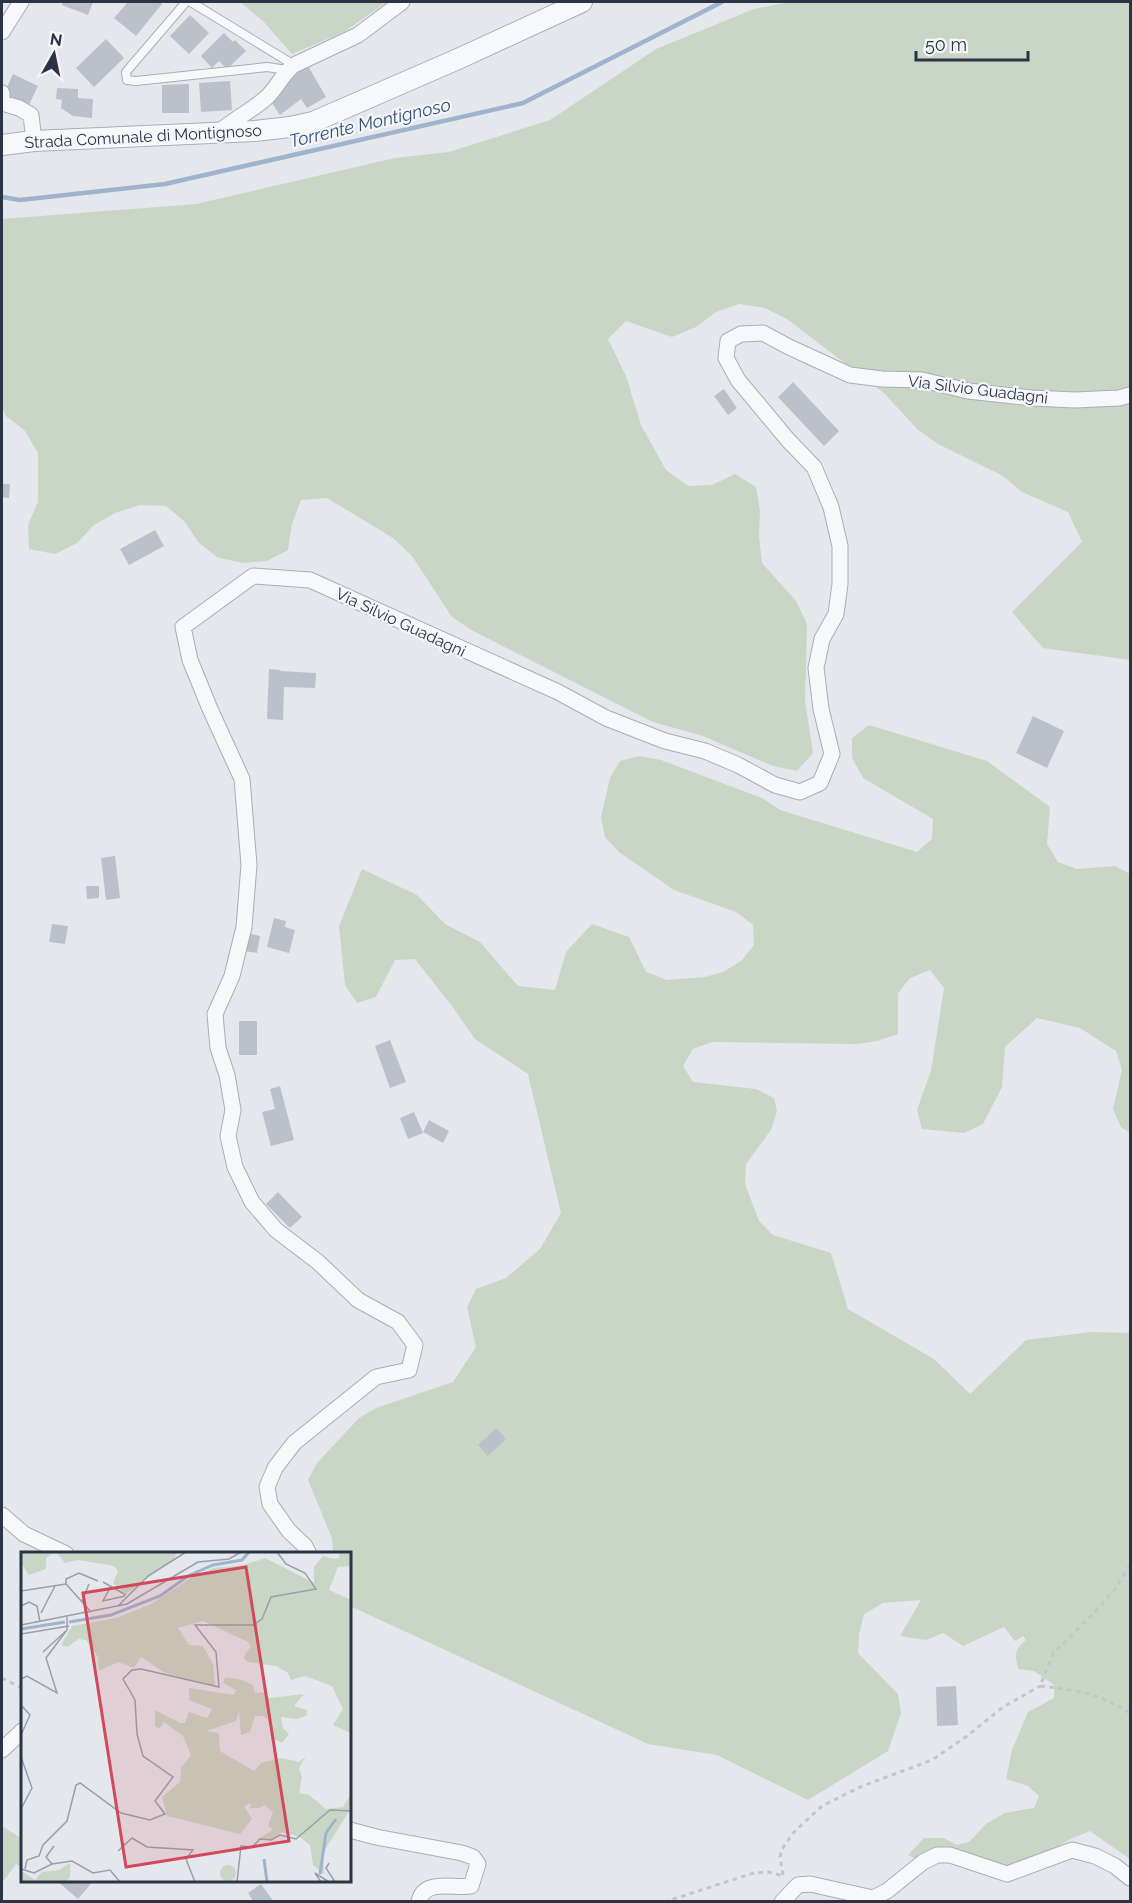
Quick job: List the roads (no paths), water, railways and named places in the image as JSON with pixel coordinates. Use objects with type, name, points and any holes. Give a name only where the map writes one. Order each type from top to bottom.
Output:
[{"type":"street","points":[[2,32],[21,2]]},
{"type":"street","points":[[219,132],[235,118],[252,109],[268,96],[290,67],[358,35],[402,2]]},
{"type":"street","name":"Strada Comunale di Montignoso","points":[[2,145],[34,141],[290,128],[314,122],[448,64],[582,2]]},
{"type":"street","points":[[2,93],[2,103],[19,108],[31,115],[34,141]]},
{"type":"street","name":"Via Silvio Guadagni","points":[[308,1552],[305,1546],[289,1531],[270,1504],[267,1487],[275,1468],[294,1443],[376,1377],[409,1370],[415,1345],[398,1322],[358,1300],[318,1262],[276,1230],[252,1202],[235,1167],[228,1136],[233,1110],[227,1075],[218,1048],[215,1014],[232,976],[244,927],[249,865],[242,779],[190,660],[183,627],[253,576],[310,580],[465,652],[558,692],[606,718],[665,741],[705,751],[738,765],[775,785],[800,792],[820,783],[832,754],[821,709],[816,668],[822,639],[836,614],[840,584],[840,546],[831,507],[814,467],[788,440],[738,380],[726,358],[728,341],[741,334],[763,333],[850,375],[922,380],[969,391],[1075,400],[1119,398],[1131,395]]},
{"type":"street","points":[[2,1515],[24,1534],[62,1552]]},
{"type":"street","points":[[2,1750],[21,1732]]},
{"type":"street","points":[[351,1830],[473,1857],[478,1864],[471,1886],[428,1887],[420,1896],[419,1902]]},
{"type":"street","points":[[782,1902],[798,1885],[810,1884],[873,1898],[887,1891],[923,1862],[937,1855],[950,1855],[1007,1874],[1072,1850],[1095,1856],[1115,1866],[1131,1878]]},
{"type":"lane","points":[[188,2],[290,67],[267,67],[136,81],[127,80],[126,72],[188,2]]},
{"type":"waterway","name":"Torrente Montignoso","points":[[2,197],[20,200],[165,184],[523,103],[722,2]]}]
